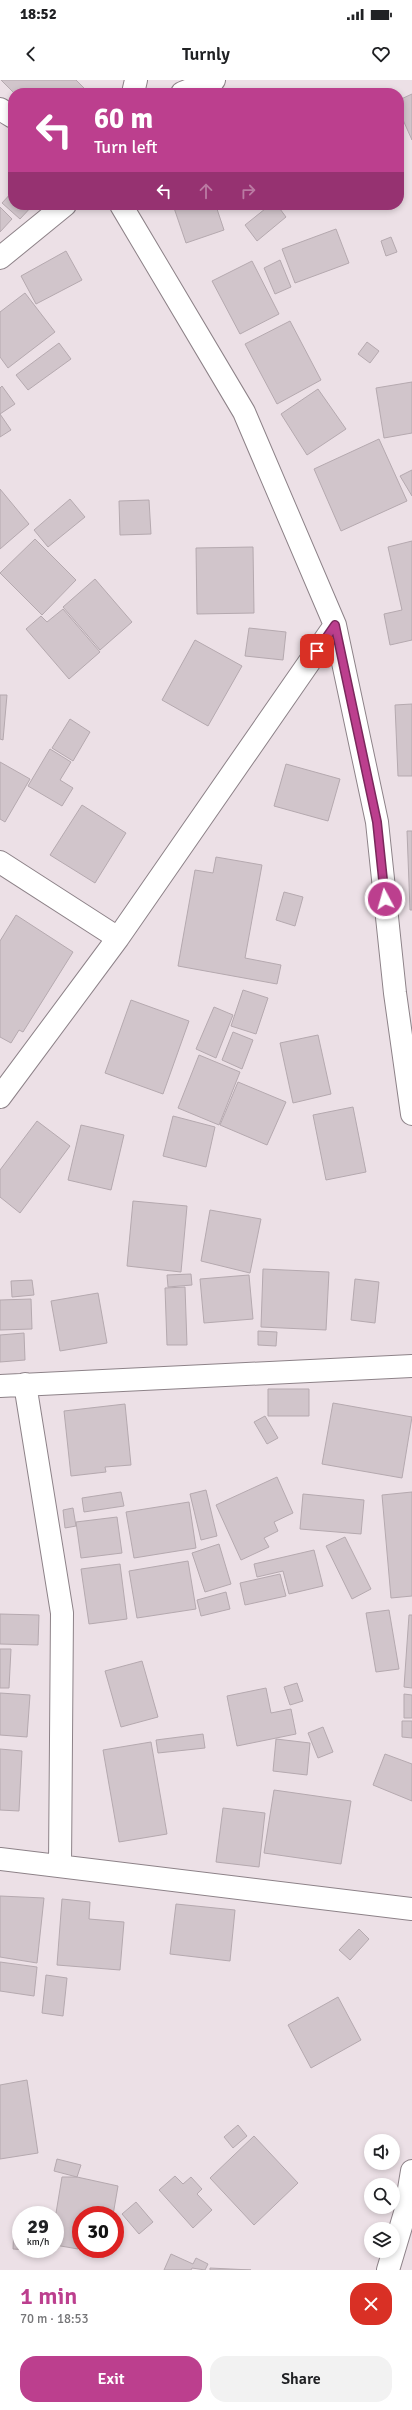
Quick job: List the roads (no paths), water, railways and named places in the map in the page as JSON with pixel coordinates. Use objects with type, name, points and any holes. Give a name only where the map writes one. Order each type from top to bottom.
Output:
[{"type":"street","points":[[194,88],[214,80]]},
{"type":"street","points":[[0,258],[59,210]]},
{"type":"street","points":[[124,210],[244,412],[335,625],[377,822],[395,993],[412,1114]]},
{"type":"street","points":[[0,1097],[118,938],[335,625]]},
{"type":"street","points":[[0,862],[118,938]]},
{"type":"street","points":[[0,1386],[412,1366]]},
{"type":"street","points":[[24,1384],[62,1613],[60,1866]]},
{"type":"street","points":[[0,1859],[412,1909]]},
{"type":"street","points":[[388,2270],[405,2213],[412,2171]]}]
